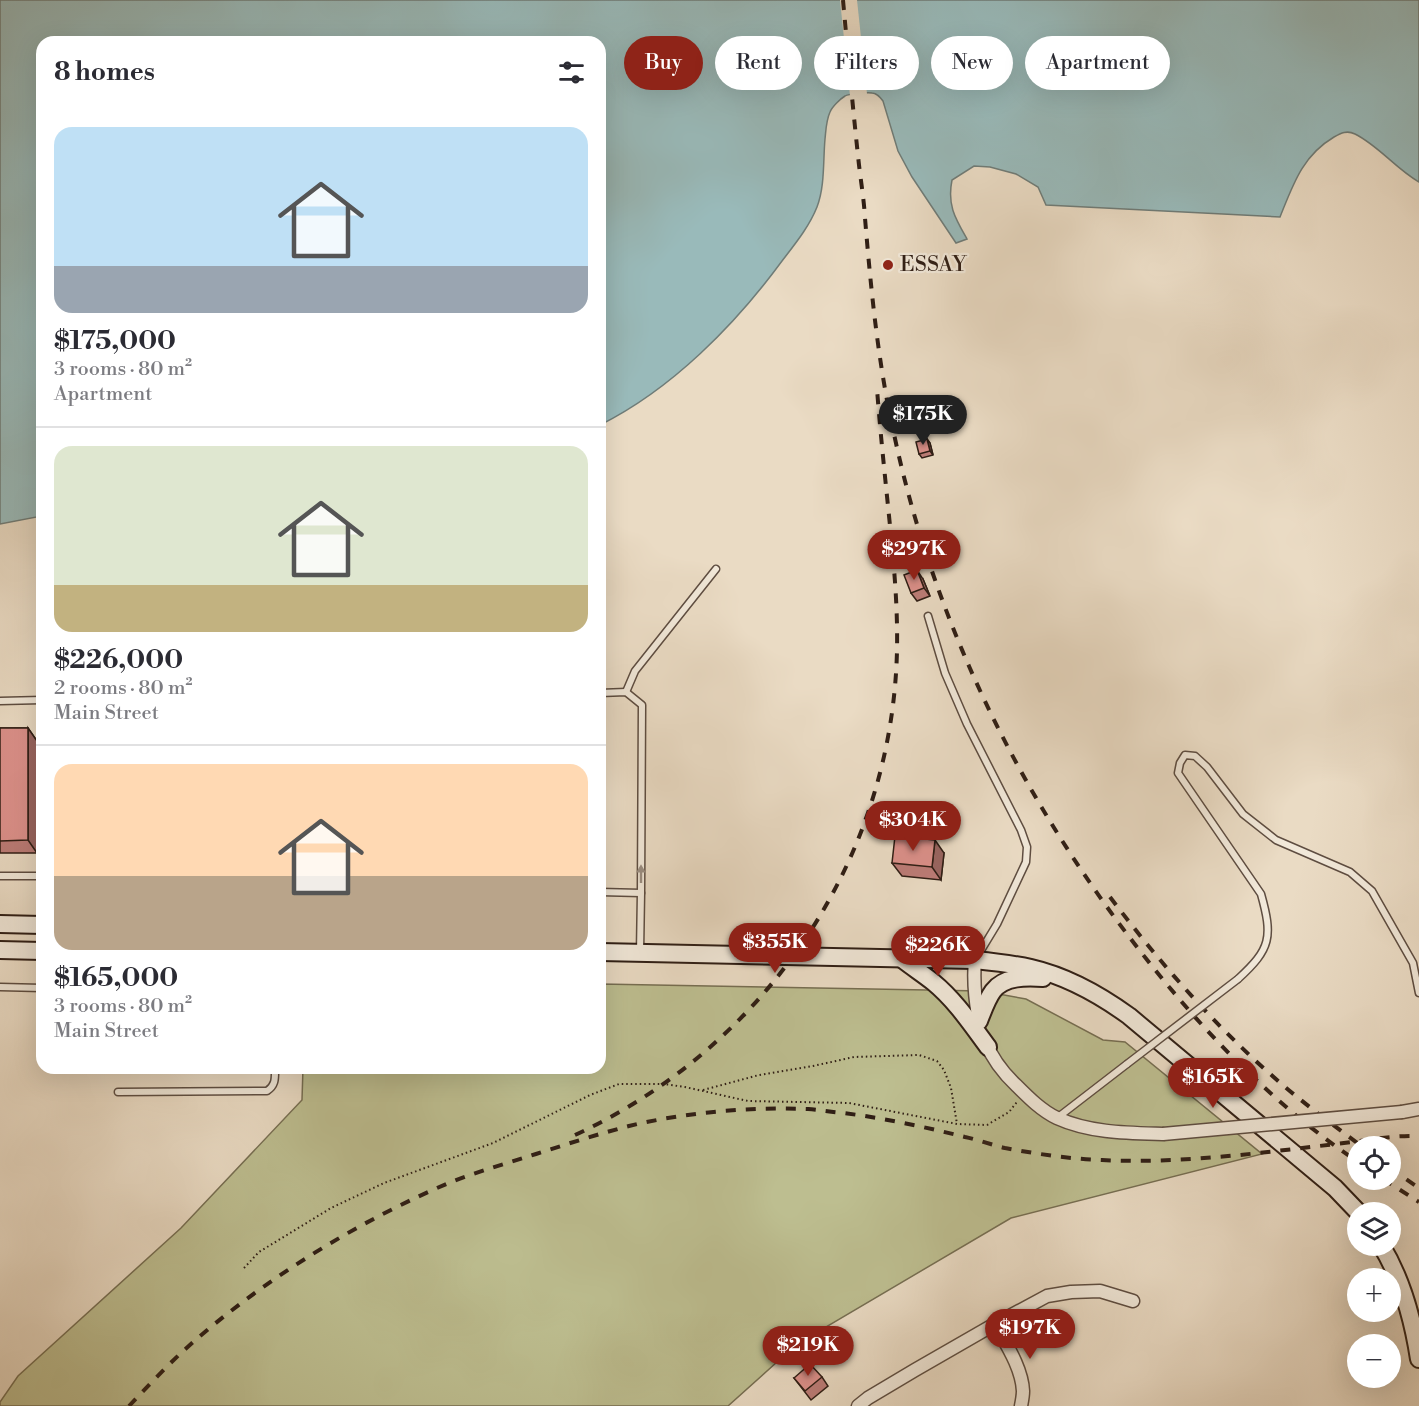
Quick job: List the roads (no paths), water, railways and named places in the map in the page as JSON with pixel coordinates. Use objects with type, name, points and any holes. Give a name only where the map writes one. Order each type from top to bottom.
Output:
[{"type":"main road","points":[[0,924],[36,925]]},
{"type":"main road","points":[[0,950],[36,951]]},
{"type":"main road","points":[[606,952],[975,960],[1033,968],[1065,979],[1111,1003],[1129,1016],[1335,1188],[1348,1202]]},
{"type":"main road","points":[[902,959],[933,982],[947,996],[988,1047]]},
{"type":"main road","points":[[979,1021],[994,989],[1006,982],[1027,977],[1065,979]]},
{"type":"main road","points":[[1386,1256],[1406,1302],[1419,1359]]},
{"type":"street","points":[[975,960],[974,996],[988,1047],[1004,1072],[1024,1093],[1057,1118],[1081,1126],[1108,1131],[1163,1134],[1419,1109]]},
{"type":"street","points":[[858,1406],[867,1398],[1047,1296],[1070,1292],[1100,1291],[1133,1301]]},
{"type":"street","points":[[995,1324],[1018,1372],[1023,1391],[1021,1406]]},
{"type":"lane","points":[[626,692],[635,671],[716,569]]},
{"type":"lane","points":[[928,616],[945,673],[962,713],[1021,830],[1027,847],[1026,862],[997,924],[975,960]]},
{"type":"lane","points":[[606,693],[626,692],[642,705],[640,953]]},
{"type":"lane","points":[[0,701],[36,700]]},
{"type":"lane","points":[[1057,1118],[1238,979],[1256,963],[1269,940],[1261,894],[1178,773],[1185,755],[1195,756],[1207,767],[1243,814],[1276,840],[1350,872],[1372,891],[1413,963],[1419,993]]},
{"type":"lane","points":[[0,876],[36,876]]},
{"type":"lane","points":[[606,892],[641,893]]},
{"type":"lane","points":[[0,987],[36,988]]},
{"type":"lane","points":[[118,1092],[267,1091],[275,1083],[275,1074]]},
{"type":"water","points":[[0,0],[1419,0],[1419,182],[1364,139],[1344,132],[1323,145],[1306,162],[1294,183],[1280,217],[1046,205],[1038,187],[1016,174],[990,167],[974,166],[952,180],[951,204],[967,239],[956,243],[912,177],[898,151],[883,101],[874,93],[847,95],[834,106],[829,115],[820,199],[810,221],[792,248],[744,309],[700,354],[652,393],[606,422],[606,36],[36,36],[36,517],[0,524]]},
{"type":"railway","points":[[843,0],[873,299],[888,407],[912,506],[934,576],[960,645],[990,712],[1024,777],[1062,841],[1103,902],[1171,989],[1219,1043],[1299,1118],[1347,1154]]},
{"type":"railway","points":[[575,1135],[643,1098],[705,1052],[759,999],[805,939],[843,873],[871,803],[890,728],[897,651],[895,578],[877,389]]},
{"type":"railway","points":[[1110,897],[1148,946],[1231,1037],[1287,1089],[1348,1136]]},
{"type":"railway","points":[[129,1406],[182,1352],[211,1327],[275,1278],[344,1235],[415,1198],[472,1174],[651,1121],[718,1111],[808,1109],[904,1123],[1029,1152],[1078,1159],[1131,1161],[1219,1157],[1388,1137],[1419,1136]]},
{"type":"railway","points":[[1401,1176],[1419,1188]]},
{"type":"railway","points":[[1400,1190],[1419,1202]]},
{"type":"place","name":"ESSAY","points":[[888,265]]}]
